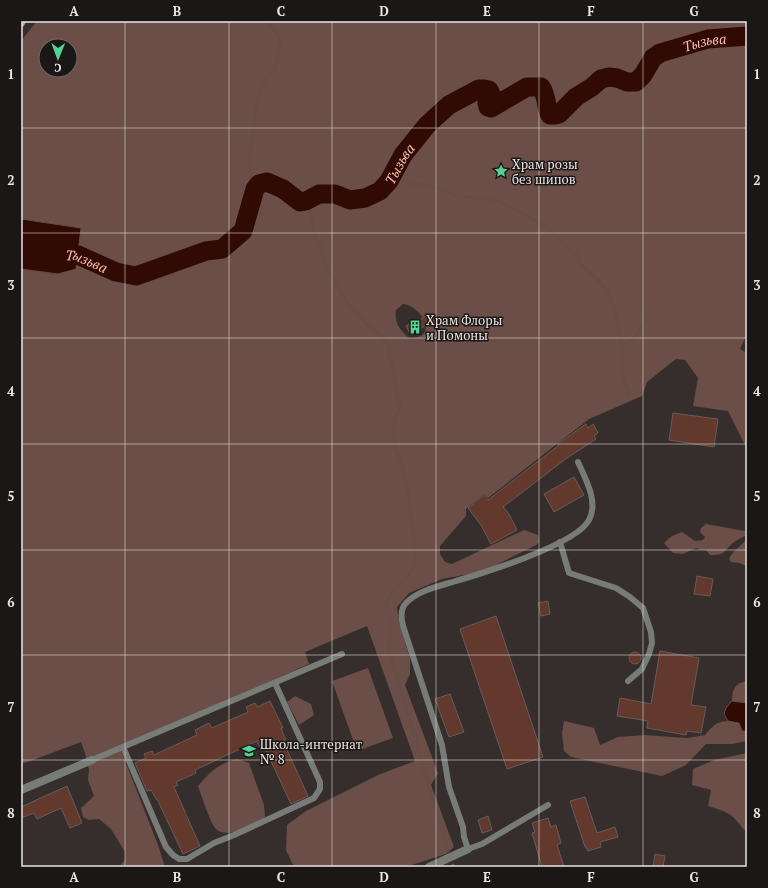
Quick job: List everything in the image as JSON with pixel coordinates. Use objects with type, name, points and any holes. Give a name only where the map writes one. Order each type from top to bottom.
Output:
[{"type":"street","points":[[21,790],[92,760]]},
{"type":"street","points":[[429,867],[468,850]]},
{"type":"lane","points":[[548,805],[482,844],[468,850],[463,827],[449,787],[442,745],[403,626],[402,611],[405,604],[420,593],[503,567],[560,542],[582,529],[590,519],[592,504],[590,491],[578,462]]},
{"type":"lane","points":[[560,542],[569,573],[616,588],[643,608],[651,632],[652,643],[642,669],[628,681]]},
{"type":"lane","points":[[92,760],[342,654]]},
{"type":"lane","points":[[123,747],[166,847],[179,859],[186,859],[214,843],[314,798],[320,789],[320,782],[275,683]]},
{"type":"shaded area","points":[[37,21],[747,21],[747,334],[740,349],[747,353],[747,449],[728,411],[693,406],[698,378],[685,360],[676,359],[647,382],[642,396],[589,419],[488,498],[484,494],[466,509],[466,516],[440,546],[440,554],[445,562],[452,564],[524,530],[538,535],[539,542],[536,545],[488,569],[442,579],[409,593],[397,607],[399,623],[410,658],[410,674],[405,685],[438,773],[431,785],[454,847],[446,854],[405,867],[294,867],[286,850],[287,825],[306,811],[378,775],[415,761],[367,626],[305,652],[309,664],[120,748],[158,845],[165,867],[119,867],[125,860],[125,852],[111,829],[99,819],[89,820],[83,817],[81,808],[94,796],[88,780],[89,770],[81,742],[25,763],[21,763],[21,269],[58,274],[81,228],[21,219],[21,41]],"holes":[[[403,304],[416,310],[425,322],[426,328],[424,333],[418,337],[409,338],[398,326],[396,319],[396,310]]]},
{"type":"shaded area","points":[[21,219],[81,228],[76,269],[58,274],[21,269]]},
{"type":"shaded area","points":[[706,524],[745,531],[745,536],[734,542],[722,554],[715,555],[710,555],[706,550],[696,548],[683,554],[673,553],[664,543],[672,536],[682,532],[695,541],[703,540],[705,537],[700,532],[701,528]]},
{"type":"shaded area","points":[[747,539],[747,566],[731,562],[729,559],[730,556]]},
{"type":"shaded area","points":[[368,668],[393,738],[357,751],[332,681]]},
{"type":"shaded area","points":[[747,681],[747,703],[732,701],[735,687],[740,683]]},
{"type":"shaded area","points":[[295,696],[311,704],[314,715],[299,725],[287,702]]},
{"type":"shaded area","points":[[732,701],[747,703],[747,731],[742,731],[739,723],[728,721],[724,714],[726,708]]},
{"type":"shaded area","points":[[564,721],[594,728],[600,745],[618,737],[645,735],[687,738],[705,735],[716,724],[727,721],[739,723],[742,731],[747,731],[747,741],[732,744],[706,744],[686,765],[662,776],[571,757],[564,751],[562,733]]},
{"type":"shaded area","points":[[747,753],[747,829],[744,830],[729,814],[708,806],[711,790],[692,785],[693,769],[714,760]]},
{"type":"shaded area","points":[[237,759],[249,763],[264,805],[265,817],[241,830],[227,833],[221,832],[216,829],[211,821],[198,786],[215,769],[225,763]]},
{"type":"building","points":[[428,315],[432,321],[411,335],[406,326],[415,320],[418,321]]},
{"type":"building","points":[[673,413],[718,419],[714,447],[669,440]]},
{"type":"building","points":[[586,424],[588,428],[593,424],[598,433],[594,436],[596,439],[567,458],[503,507],[509,514],[517,530],[491,544],[481,525],[468,508],[484,495],[488,500],[559,445],[558,444]]},
{"type":"building","points":[[574,477],[584,495],[554,512],[544,494]]},
{"type":"building","points":[[697,576],[713,579],[710,596],[694,594]]},
{"type":"building","points":[[548,601],[550,614],[541,616],[538,603]]},
{"type":"building","points":[[496,616],[543,757],[507,769],[460,629]]},
{"type":"building","points":[[660,651],[699,658],[691,705],[706,707],[701,733],[687,731],[686,735],[647,728],[648,721],[617,716],[620,698],[651,704]]},
{"type":"building","points":[[633,652],[637,652],[641,658],[637,664],[633,664],[629,660],[629,656]]},
{"type":"building","points":[[450,694],[464,732],[449,737],[435,699]]},
{"type":"building","points":[[270,701],[283,728],[281,728],[286,740],[283,741],[308,796],[291,804],[263,744],[259,746],[257,741],[195,770],[196,773],[176,782],[178,785],[174,787],[200,846],[183,854],[157,799],[151,790],[147,791],[135,763],[146,758],[144,754],[152,751],[154,755],[197,735],[195,730],[209,723],[212,728],[248,712],[246,707],[255,703],[257,707]]},
{"type":"building","points":[[67,786],[82,823],[70,828],[61,808],[37,819],[34,813],[21,818],[21,807]]},
{"type":"building","points":[[585,797],[597,833],[615,827],[618,837],[600,842],[601,847],[588,851],[585,847],[570,801]]},
{"type":"building","points":[[488,816],[492,830],[482,833],[478,820]]},
{"type":"building","points":[[548,818],[551,827],[556,825],[561,843],[557,845],[564,867],[542,867],[532,833],[535,832],[532,823]]},
{"type":"building","points":[[655,854],[665,856],[663,867],[653,867]]},
{"type":"waterway","points":[[259,184],[251,172],[249,162],[256,107],[262,84],[275,69],[280,40],[276,32],[267,21]]},
{"type":"waterway","name":"Тызьва","points":[[21,253],[30,251],[78,255],[116,272],[136,276],[206,251],[222,249],[243,231],[255,189],[259,184],[267,182],[283,189],[300,202],[306,201],[319,194],[335,194],[350,200],[365,198],[380,191],[389,181],[403,155],[427,125],[449,105],[479,89],[489,90],[491,94],[487,103],[488,107],[491,108],[527,87],[541,87],[545,94],[547,109],[550,115],[555,115],[559,114],[576,97],[592,87],[601,79],[609,77],[627,82],[636,82],[643,75],[653,58],[660,53],[708,39],[747,36]]},
{"type":"waterway","points":[[393,174],[407,183],[424,184],[456,196],[498,200],[546,227],[578,256],[580,263],[607,290],[614,309],[622,346],[622,373],[629,394]]},
{"type":"waterway","points":[[313,198],[310,206],[310,213],[315,238],[320,246],[324,262],[350,306],[367,325],[384,338],[389,346],[389,356],[394,369],[398,402],[400,403],[400,408],[395,419],[395,449],[400,456],[408,492],[415,547],[415,563],[413,569],[388,598],[387,606]]},
{"type":"waterway","points":[[622,346],[634,339],[647,319]]},
{"type":"waterway","points":[[391,619],[389,650],[448,851]]},
{"type":"place","name":"Храм розы без шипов","points":[[501,171]]},
{"type":"place","name":"Храм Флоры и Помоны","points":[[415,327]]},
{"type":"place","name":"Школа-интернат № 8","points":[[249,751]]}]
